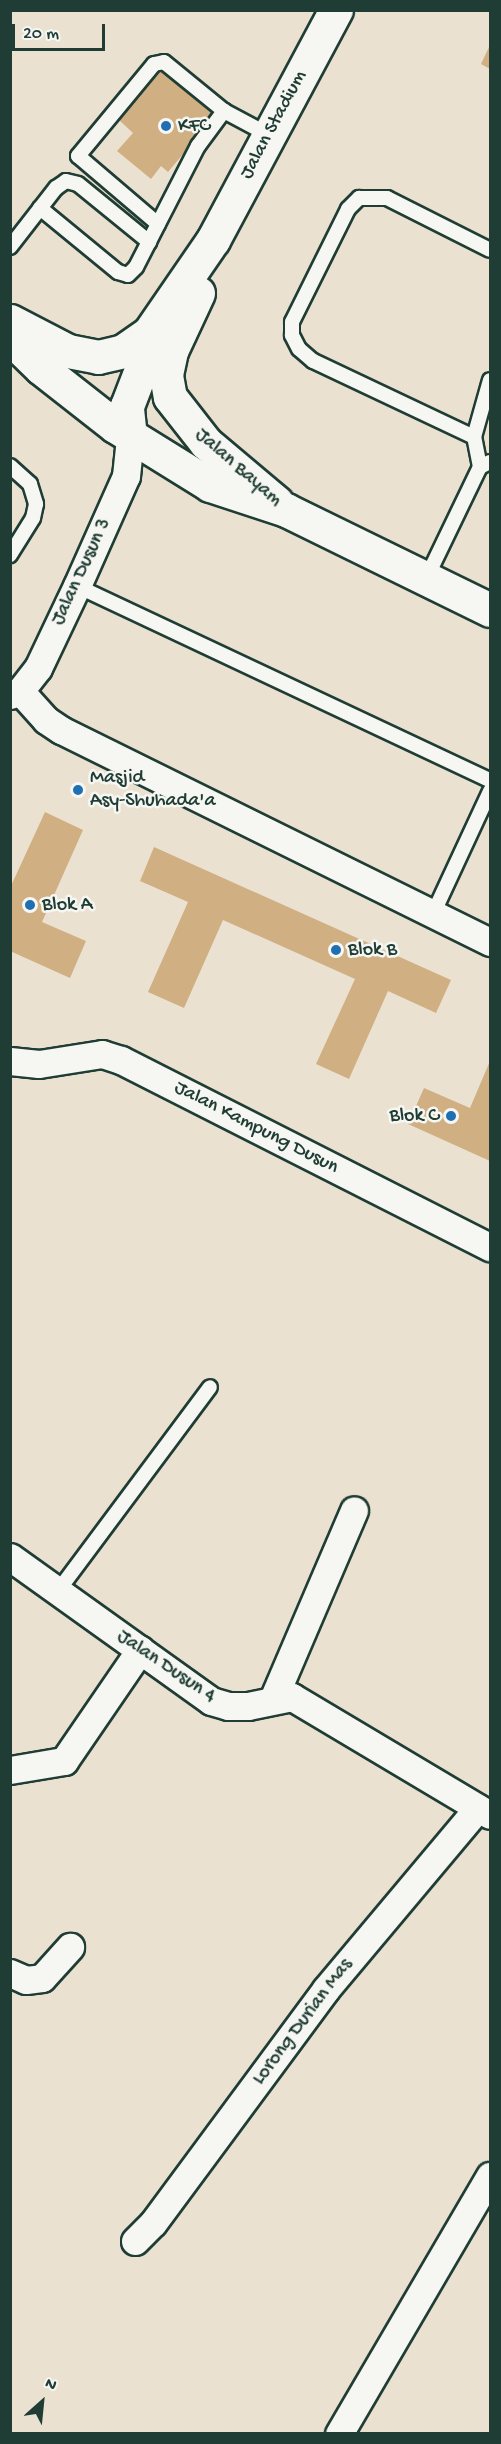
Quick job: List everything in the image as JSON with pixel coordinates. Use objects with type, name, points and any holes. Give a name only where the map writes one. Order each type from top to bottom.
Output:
[{"type":"street","name":"Jalan Stadium","points":[[213,240],[336,10]]},
{"type":"street","points":[[130,437],[126,406],[161,318],[190,268],[213,240]]},
{"type":"street","name":"Jalan Bayam","points":[[213,240],[205,278],[171,351],[166,375],[170,397],[206,443],[286,510]]},
{"type":"street","points":[[10,321],[68,351],[98,357],[136,344],[161,318]]},
{"type":"street","name":"Jalan Bayam","points":[[10,338],[41,368],[130,437],[220,490],[286,510],[490,610]]},
{"type":"street","name":"Jalan Dusun 3","points":[[15,693],[38,668],[77,586],[126,476],[130,437]]},
{"type":"street","points":[[15,693],[61,730],[490,942]]},
{"type":"street","name":"Jalan Kampung Dusun","points":[[10,1061],[39,1064],[102,1054],[121,1060],[490,1247]]},
{"type":"street","points":[[274,1697],[354,1510]]},
{"type":"street","name":"Jalan Dusun 4","points":[[10,1557],[211,1701],[228,1706],[248,1706],[274,1697],[292,1696],[309,1704],[484,1812]]},
{"type":"street","points":[[10,1770],[64,1761],[140,1650]]},
{"type":"street","name":"Lorong Durian Mas","points":[[135,2241],[153,2223],[326,1989],[484,1812]]},
{"type":"street","points":[[10,1973],[26,1980],[42,1978],[70,1947]]},
{"type":"street","points":[[339,2433],[490,2175]]},
{"type":"lane","points":[[158,224],[81,161],[79,153],[160,61],[224,111],[269,135]]},
{"type":"lane","points":[[40,208],[123,275],[132,273],[198,146],[224,111]]},
{"type":"lane","points":[[10,247],[61,183],[73,182],[149,242]]},
{"type":"lane","points":[[474,437],[313,360],[299,349],[292,335],[292,322],[348,209],[359,198],[387,198],[490,250]]},
{"type":"lane","points":[[426,579],[485,464],[474,437],[490,380]]},
{"type":"lane","points":[[10,466],[30,484],[36,504],[33,518],[10,555]]},
{"type":"lane","points":[[77,586],[490,780]]},
{"type":"lane","points":[[433,914],[490,791]]},
{"type":"lane","points":[[58,1591],[210,1387]]},
{"type":"building","points":[[490,45],[490,69],[481,64]]},
{"type":"building","name":"KFC","points":[[161,71],[215,116],[168,172],[161,166],[151,179],[117,151],[133,133],[119,120]]},
{"type":"building","name":"Blok A","points":[[45,812],[83,830],[42,922],[86,941],[70,978],[10,951],[10,888]]},
{"type":"building","name":"Blok B","points":[[154,847],[451,980],[436,1013],[388,991],[349,1079],[316,1064],[355,979],[223,920],[184,1008],[148,992],[188,902],[140,881]]},
{"type":"building","name":"Blok C","points":[[490,1061],[490,1161],[408,1124],[424,1088],[470,1108]]},
{"type":"place","name":"KFC","points":[[166,126]]},
{"type":"place","name":"Masjid Asy-Shuhada'a","points":[[78,790]]},
{"type":"place","name":"Blok A","points":[[30,905]]},
{"type":"place","name":"Blok B","points":[[336,950]]},
{"type":"place","name":"Blok C","points":[[451,1116]]}]
